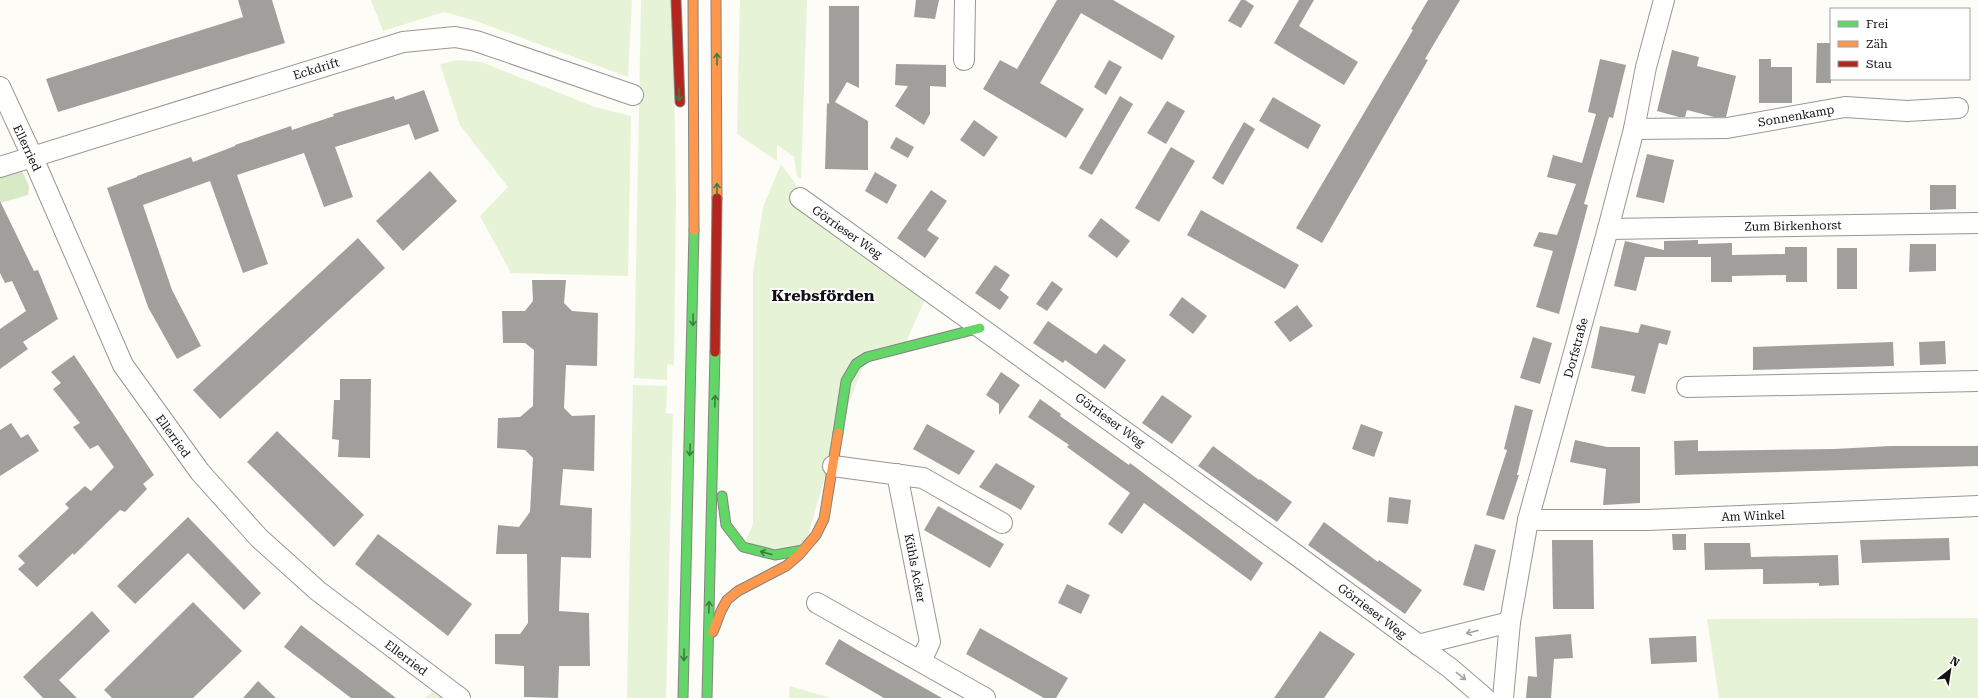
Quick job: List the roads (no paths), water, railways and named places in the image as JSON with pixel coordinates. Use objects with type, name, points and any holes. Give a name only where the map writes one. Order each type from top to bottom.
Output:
[{"type":"highway","points":[[676,0],[680,114]]},
{"type":"highway","points":[[683,698],[694,281],[693,0]]},
{"type":"highway","points":[[707,698],[717,284],[716,0]]},
{"type":"highway","points":[[684,169],[694,281]]},
{"type":"highway","points":[[717,284],[726,185]]},
{"type":"highway","points":[[708,646],[726,601],[745,586],[778,572],[804,550],[816,537],[824,519],[846,381],[856,364],[867,357],[980,328]]},
{"type":"highway","points":[[714,440],[726,525],[743,547],[775,555],[804,550]]},
{"type":"highway","points":[[678,698],[683,680]]},
{"type":"street","points":[[964,60],[965,0]]},
{"type":"street","name":"Dorfstraße","points":[[1502,698],[1510,622],[1528,520],[1608,229],[1634,129],[1646,67],[1664,0]]},
{"type":"street","name":"Eckdrift","points":[[0,168],[403,42],[455,37],[476,41],[632,95]]},
{"type":"street","name":"Ellerried","points":[[0,87],[33,158],[122,365],[200,472],[259,538],[318,591],[460,698]]},
{"type":"street","name":"Sonnenkamp","points":[[1634,129],[1727,128],[1845,107],[1907,111],[1958,108]]},
{"type":"street","name":"Görrieser Weg","points":[[800,198],[1282,545],[1473,686],[1485,698]]},
{"type":"street","name":"Zum Birkenhorst","points":[[1608,229],[1978,223]]},
{"type":"street","points":[[1687,387],[1978,381]]},
{"type":"street","points":[[833,466],[923,478],[1002,523]]},
{"type":"street","name":"Kühls Acker","points":[[897,474],[930,642],[921,661]]},
{"type":"street","name":"Am Winkel","points":[[1528,520],[1648,520],[1978,506]]},
{"type":"street","points":[[817,602],[985,698]]},
{"type":"street","name":"Görrieser Weg","points":[[1418,645],[1510,622]]},
{"type":"district","name":"Krebsförden","points":[[823,295]]}]
